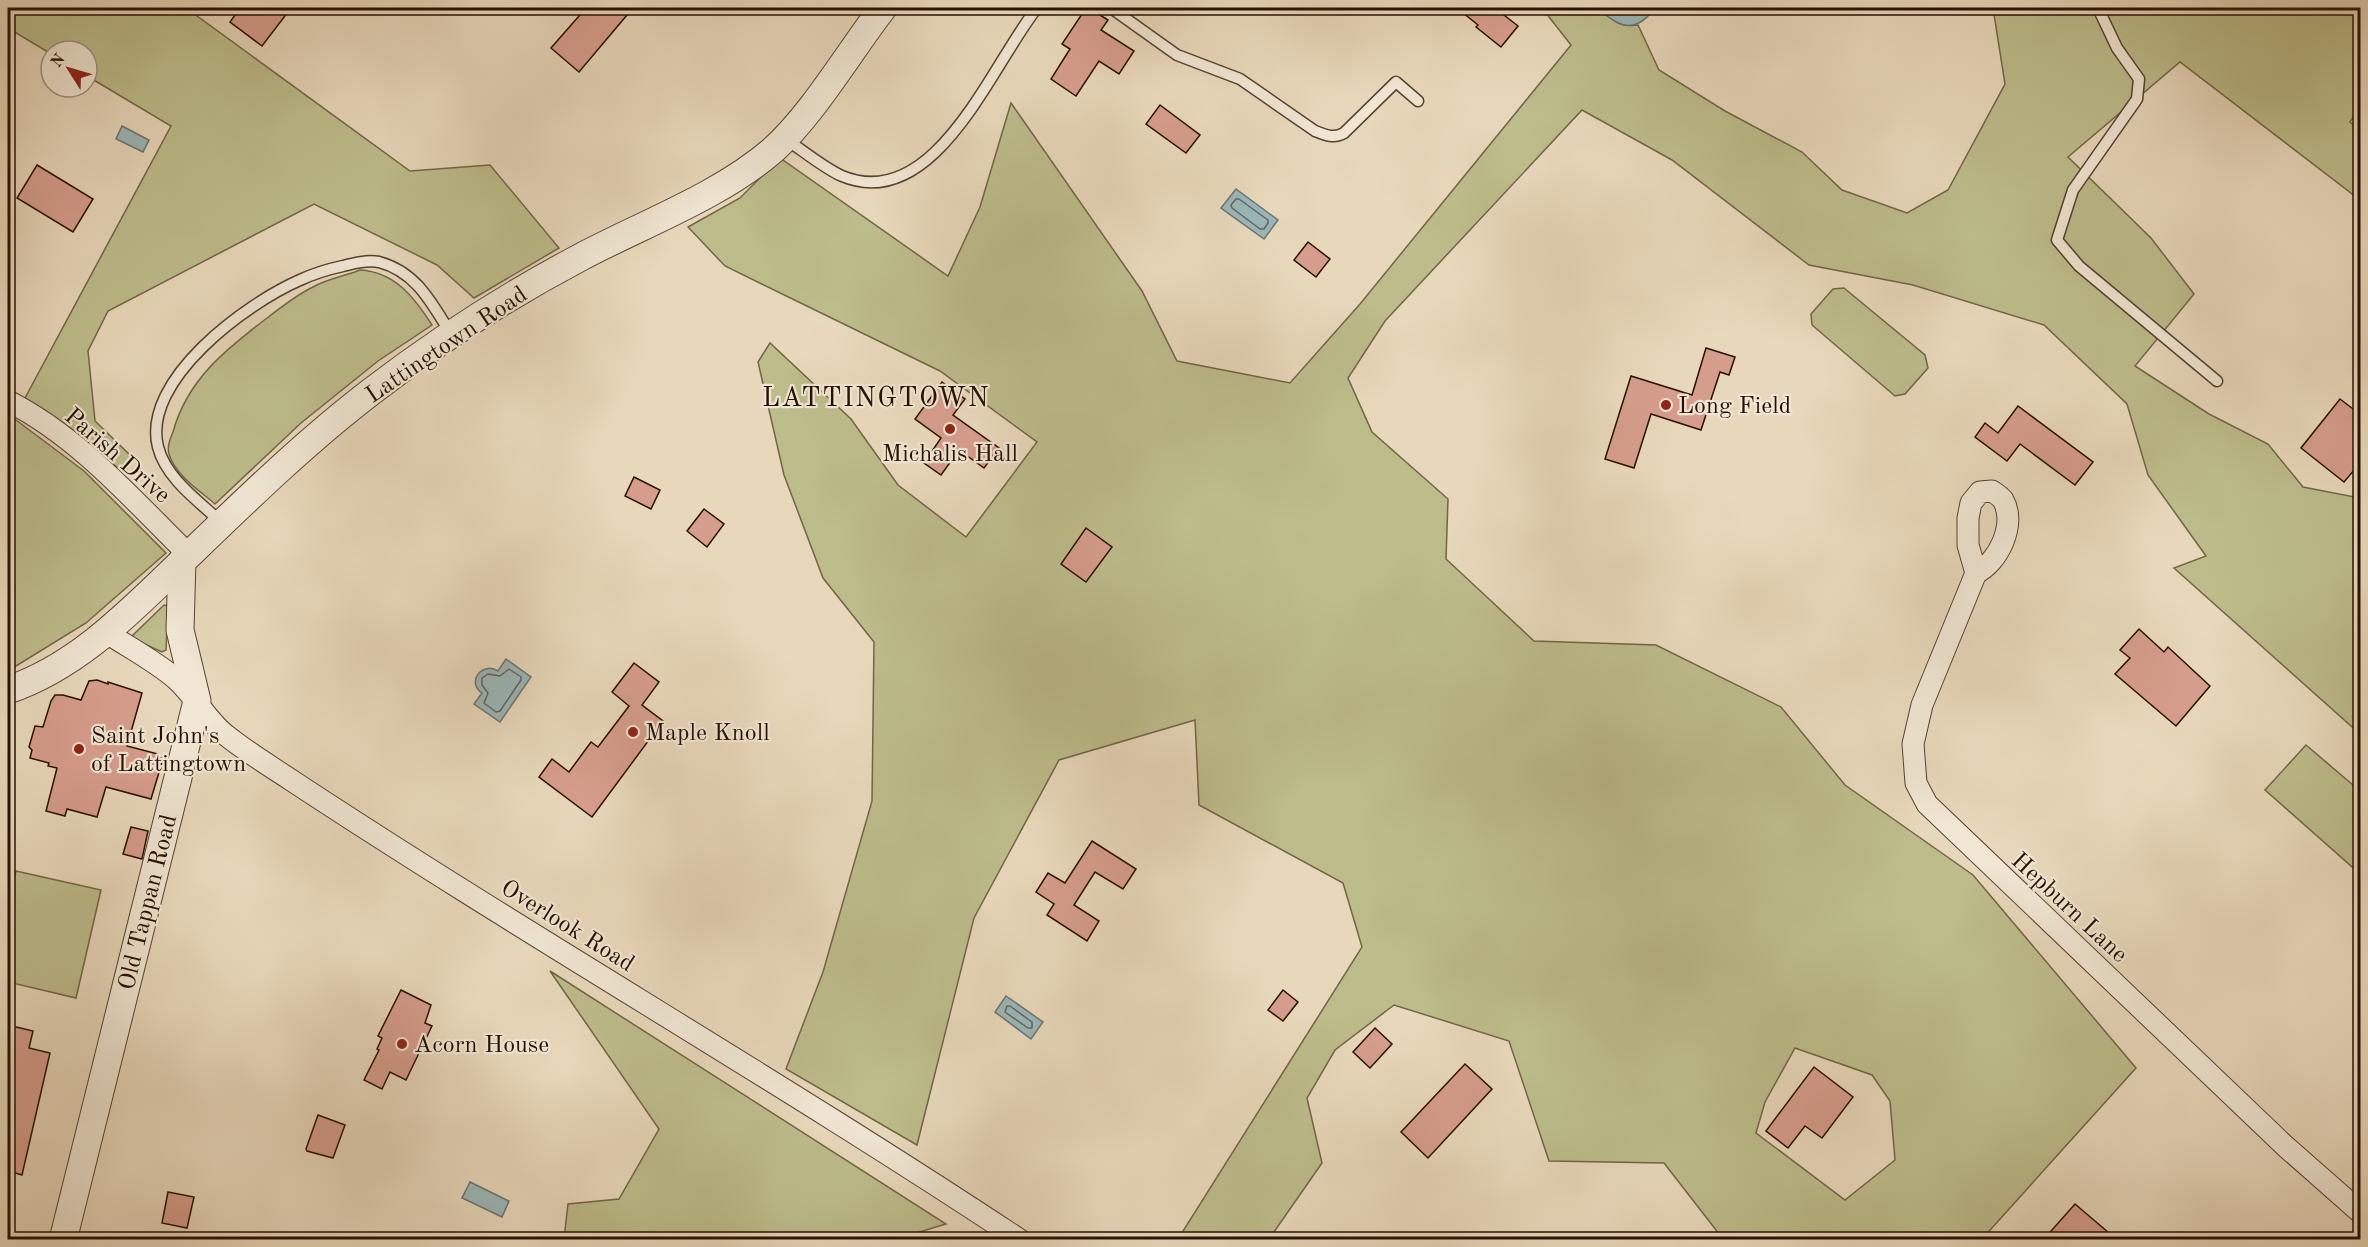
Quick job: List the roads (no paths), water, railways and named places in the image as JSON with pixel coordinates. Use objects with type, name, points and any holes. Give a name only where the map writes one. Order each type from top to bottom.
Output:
[{"type":"street","name":"Lattingtown Road","points":[[8,690],[32,682],[106,633],[260,486],[371,392],[451,334],[579,258],[746,172],[774,149],[807,112],[883,8]]},
{"type":"street","name":"Parish Drive","points":[[8,401],[78,448],[185,558]]},
{"type":"street","name":"Old Tappan Road","points":[[63,1239],[197,701],[180,630],[185,558]]},
{"type":"street","name":"Hepburn Lane","points":[[1976,573],[1922,705],[1913,744],[1916,783],[1927,804],[2285,1146],[2361,1212]]},
{"type":"street","name":"Overlook Road","points":[[106,633],[161,667],[197,701],[225,734],[292,780],[588,969],[888,1154],[1020,1239]]},
{"type":"lane","points":[[784,138],[842,176],[874,183],[908,173],[943,146],[989,84],[1037,8]]},
{"type":"lane","points":[[1111,8],[1177,55],[1240,79],[1324,135],[1339,136],[1344,133],[1396,82],[1418,101]]},
{"type":"lane","points":[[2098,8],[2117,48],[2139,79],[2137,99],[2073,190],[2057,240],[2079,266],[2217,381]]},
{"type":"lane","points":[[222,523],[165,464],[158,447],[156,431],[159,410],[184,367],[228,327],[256,305],[300,280],[362,261],[378,262],[393,267],[418,284],[451,334]]},
{"type":"water","points":[[1596,8],[1655,8],[1640,22],[1627,25],[1612,20]]},
{"type":"water","points":[[122,126],[149,140],[143,152],[116,139]]},
{"type":"water","points":[[1236,189],[1278,220],[1264,239],[1221,208]]},
{"type":"water","points":[[506,659],[531,677],[500,722],[474,704],[482,693],[477,688],[476,679],[478,674],[487,669],[498,671]]},
{"type":"water","points":[[1006,996],[1043,1022],[1031,1039],[995,1012]]},
{"type":"water","points":[[470,1182],[509,1201],[502,1217],[462,1198]]},
{"type":"place","name":"Long Field","points":[[1666,405]]},
{"type":"place","name":"Michalis Hall","points":[[950,429]]},
{"type":"place","name":"Maple Knoll","points":[[633,732]]},
{"type":"place","name":"Saint John's of Lattingtown","points":[[79,749]]},
{"type":"place","name":"Acorn House","points":[[402,1044]]},
{"type":"district","name":"LATTINGTOWN","points":[[876,397]]}]
